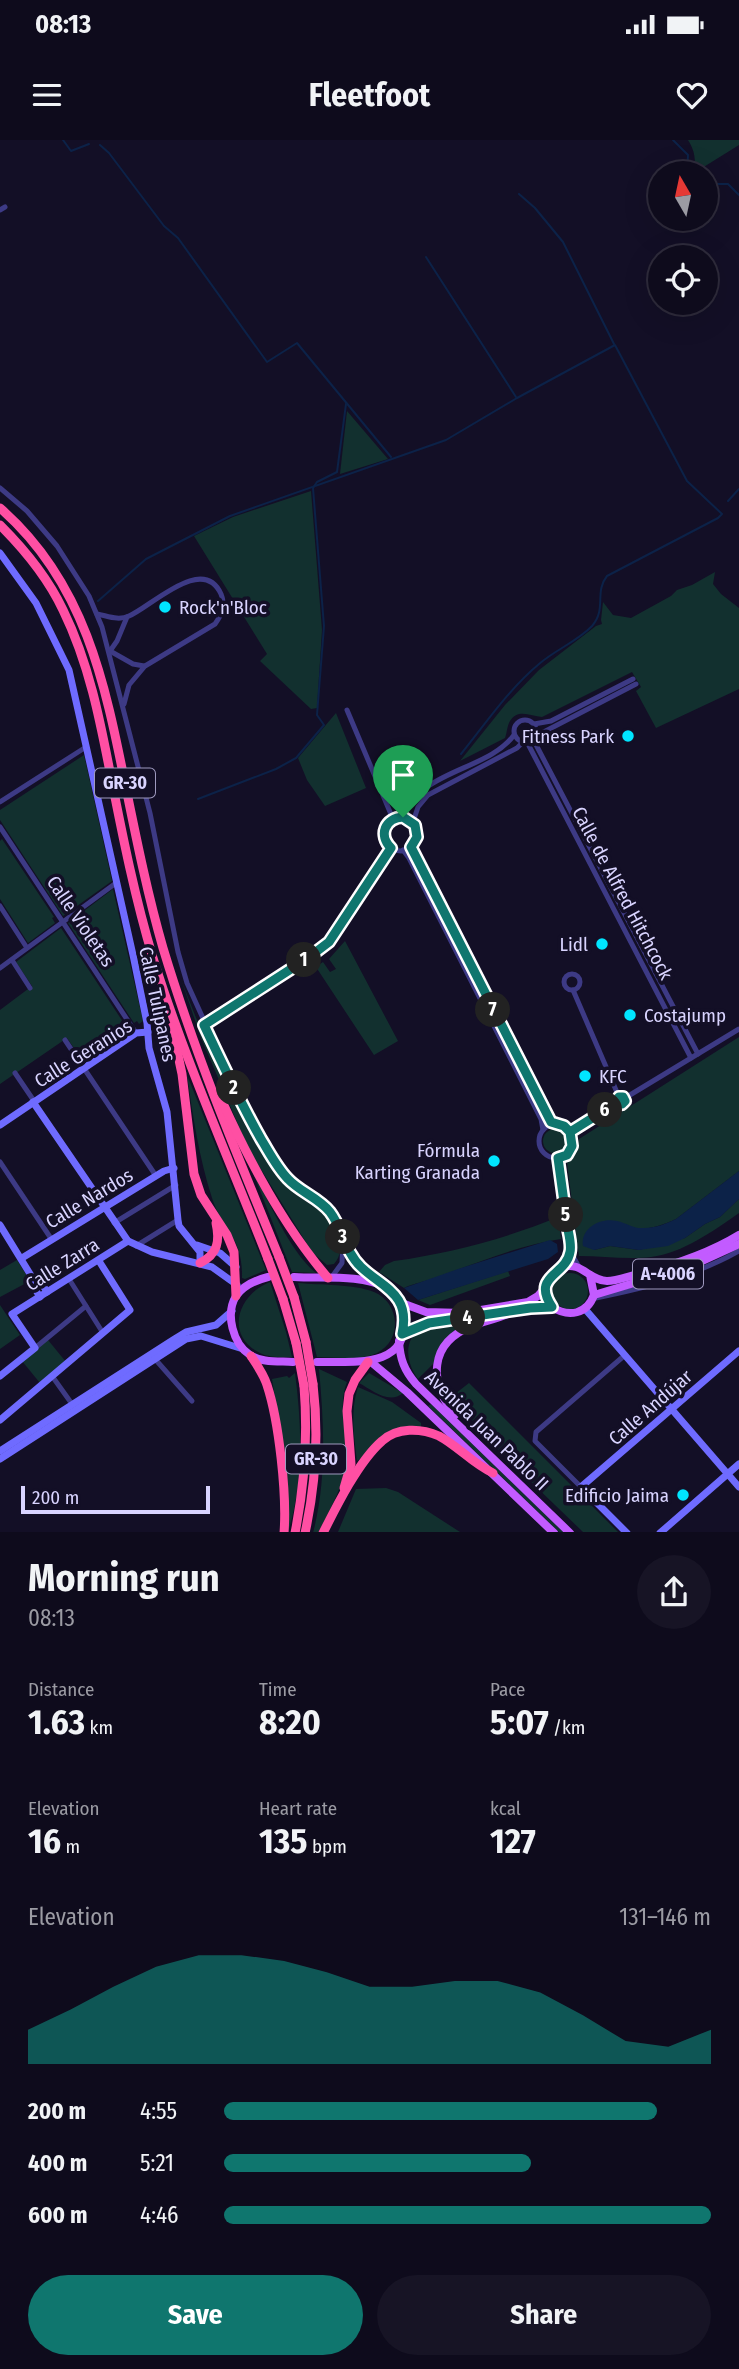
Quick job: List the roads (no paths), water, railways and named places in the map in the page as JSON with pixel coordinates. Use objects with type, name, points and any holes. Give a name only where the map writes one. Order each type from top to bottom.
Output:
[{"type":"highway","name":"GR-30","points":[[0,508],[22,529],[49,564],[76,608],[93,649],[109,703],[155,919],[208,1080],[274,1258],[283,1299],[316,1406],[316,1468],[305,1532]]},
{"type":"highway","name":"GR-30","points":[[0,525],[32,561],[62,607],[85,663],[98,712],[135,892],[153,958],[169,1005],[274,1258],[294,1297],[306,1342],[308,1385],[306,1469],[295,1532]]},
{"type":"highway","points":[[169,1005],[170,1023],[182,1074],[194,1174],[201,1195],[227,1235],[234,1252],[236,1296]]},
{"type":"highway","points":[[208,1080],[217,1090],[259,1176],[300,1244],[330,1278]]},
{"type":"highway","points":[[200,1263],[215,1251],[218,1239],[213,1214]]},
{"type":"highway","points":[[251,1356],[267,1385],[278,1434],[284,1532]]},
{"type":"highway","points":[[340,1499],[351,1464],[347,1411],[349,1394],[355,1380],[369,1362]]},
{"type":"highway","points":[[323,1532],[340,1499],[383,1440],[402,1430],[419,1430],[438,1436],[480,1467],[493,1473]]},
{"type":"main road","name":"A-4006","points":[[590,1275],[607,1281],[655,1270],[693,1258],[739,1235]]},
{"type":"main road","name":"A-4006","points":[[594,1297],[691,1266],[739,1244]]},
{"type":"main road","points":[[317,1362],[369,1362],[386,1356],[401,1338],[429,1323],[552,1307],[567,1314],[576,1313],[585,1309],[594,1297],[590,1275],[580,1268],[564,1267],[554,1272],[546,1287],[552,1307]]},
{"type":"main road","points":[[268,1277],[248,1286],[236,1296],[232,1311],[234,1333],[243,1349],[251,1356],[293,1362]]},
{"type":"main road","points":[[294,1277],[372,1282],[387,1287],[399,1302],[426,1312],[463,1313],[528,1302],[546,1287]]},
{"type":"main road","name":"Avenida Juan Pablo II","points":[[399,1302],[403,1316],[401,1361],[406,1373],[570,1532]]},
{"type":"main road","points":[[466,1433],[440,1394],[436,1370],[440,1355],[446,1344],[463,1330],[513,1311]]},
{"type":"main road","name":"Avenida Juan Pablo II","points":[[369,1362],[399,1384],[554,1532]]},
{"type":"street","points":[[0,488],[27,512],[57,547],[84,588],[97,614],[110,651],[159,850],[178,952],[187,983],[204,1025],[250,1120],[288,1179],[327,1208],[339,1225],[356,1262],[387,1287]]},
{"type":"street","name":"Calle Tulipanes","points":[[0,553],[29,592],[64,657],[116,883],[148,1032],[149,1048],[167,1112],[178,1220]]},
{"type":"street","points":[[97,614],[113,618],[127,617],[186,582],[201,579],[213,582],[224,602],[222,614],[215,624],[145,666],[129,685],[124,707]]},
{"type":"street","points":[[110,651],[127,617]]},
{"type":"street","points":[[110,651],[133,664],[145,666]]},
{"type":"street","points":[[383,792],[400,795],[427,787],[507,744],[514,735],[516,724],[521,720],[534,724],[551,721],[635,681]]},
{"type":"street","points":[[412,822],[418,807],[428,795],[627,685]]},
{"type":"street","points":[[347,710],[393,819]]},
{"type":"street","points":[[534,724],[535,737]]},
{"type":"street","points":[[514,735],[525,742]]},
{"type":"street","name":"Calle de Alfred Hitchcock","points":[[535,737],[698,1054]]},
{"type":"street","name":"Calle de Alfred Hitchcock","points":[[525,742],[691,1058]]},
{"type":"street","points":[[0,802],[86,747]]},
{"type":"street","points":[[403,817],[411,802],[427,787]]},
{"type":"street","points":[[403,817],[412,822],[417,837],[411,847],[403,850],[391,848],[384,839],[387,824],[393,819],[403,817]]},
{"type":"street","name":"Calle Violetas","points":[[0,827],[2,835],[136,1033]]},
{"type":"street","points":[[403,850],[541,1119],[541,1150],[550,1157],[567,1155],[572,1146],[570,1132],[547,1116],[411,847]]},
{"type":"street","points":[[204,1025],[329,942],[391,848]]},
{"type":"street","points":[[0,968],[116,883]]},
{"type":"street","points":[[0,906],[27,948]]},
{"type":"street","points":[[12,960],[30,988]]},
{"type":"street","points":[[573,990],[621,1099]]},
{"type":"street","points":[[570,1132],[739,1029]]},
{"type":"street","name":"Calle Geranios","points":[[0,1125],[136,1033],[148,1032]]},
{"type":"street","points":[[65,1040],[156,1176]]},
{"type":"street","points":[[15,1073],[128,1241],[152,1252],[212,1267],[236,1285],[248,1286]]},
{"type":"street","points":[[543,1130],[555,1124]]},
{"type":"street","points":[[558,1158],[570,1251],[580,1268]]},
{"type":"street","points":[[0,1162],[52,1240]]},
{"type":"street","name":"Calle Nardos","points":[[22,1258],[164,1171],[174,1168]]},
{"type":"street","points":[[114,1223],[176,1185]]},
{"type":"street","points":[[136,1246],[178,1220],[179,1226],[201,1253],[200,1263]]},
{"type":"street","points":[[0,1225],[22,1258],[35,1282],[32,1284],[44,1295]]},
{"type":"street","points":[[330,1278],[343,1260],[343,1237]]},
{"type":"street","name":"Calle Zarra","points":[[35,1348],[12,1314],[128,1241]]},
{"type":"street","points":[[196,1245],[225,1256],[236,1268]]},
{"type":"street","points":[[564,1267],[570,1251]]},
{"type":"street","points":[[594,1297],[678,1277],[739,1251]]},
{"type":"street","points":[[0,1420],[130,1310],[99,1261]]},
{"type":"street","points":[[69,1279],[103,1333]]},
{"type":"street","points":[[0,1376],[86,1307]]},
{"type":"street","points":[[585,1309],[739,1487]]},
{"type":"street","points":[[0,1451],[173,1339],[186,1332],[216,1325],[232,1311]]},
{"type":"street","points":[[0,1459],[193,1336],[216,1339],[243,1349]]},
{"type":"street","name":"Calle Andújar","points":[[581,1487],[739,1350]]},
{"type":"street","points":[[625,1354],[534,1436],[535,1441],[627,1532]]},
{"type":"street","points":[[155,1359],[192,1401]]},
{"type":"street","points":[[52,1376],[72,1404]]},
{"type":"street","points":[[660,1532],[739,1464]]},
{"type":"water","points":[[739,1171],[739,1199],[720,1217],[685,1238],[668,1246],[639,1250],[610,1246],[594,1250],[583,1246],[588,1229],[598,1222],[611,1220],[644,1228],[676,1219]]},
{"type":"water","points":[[550,1240],[557,1244],[558,1252],[548,1259],[418,1300],[404,1288],[458,1269]]},
{"type":"waterway","points":[[63,140],[71,151],[89,144]]},
{"type":"waterway","points":[[673,140],[688,155],[688,161]]},
{"type":"waterway","points":[[100,145],[109,153],[164,226],[178,238],[267,362],[297,343],[391,457]]},
{"type":"waterway","points":[[718,184],[728,184],[739,195]]},
{"type":"waterway","points":[[519,194],[535,208],[563,242],[614,344]]},
{"type":"waterway","points":[[426,257],[516,397]]},
{"type":"waterway","points":[[98,601],[146,559],[230,516],[446,440],[615,345],[687,481],[722,514],[607,576],[601,588],[599,613],[592,626],[528,674],[461,754]]},
{"type":"waterway","points":[[198,799],[276,769],[296,758],[324,725],[317,715],[324,626],[313,488],[317,482],[337,472],[346,404]]},
{"type":"waterway","points":[[728,501],[739,489]]},
{"type":"place","name":"Rock'n'Bloc","points":[[165,607]]},
{"type":"place","name":"Fitness Park","points":[[628,736]]},
{"type":"place","name":"Lidl","points":[[602,944]]},
{"type":"place","name":"Costajump","points":[[630,1015]]},
{"type":"place","name":"KFC","points":[[585,1076]]},
{"type":"place","name":"Fórmula Karting Granada","points":[[494,1161]]},
{"type":"place","name":"Edificio Jaima","points":[[683,1495]]}]
